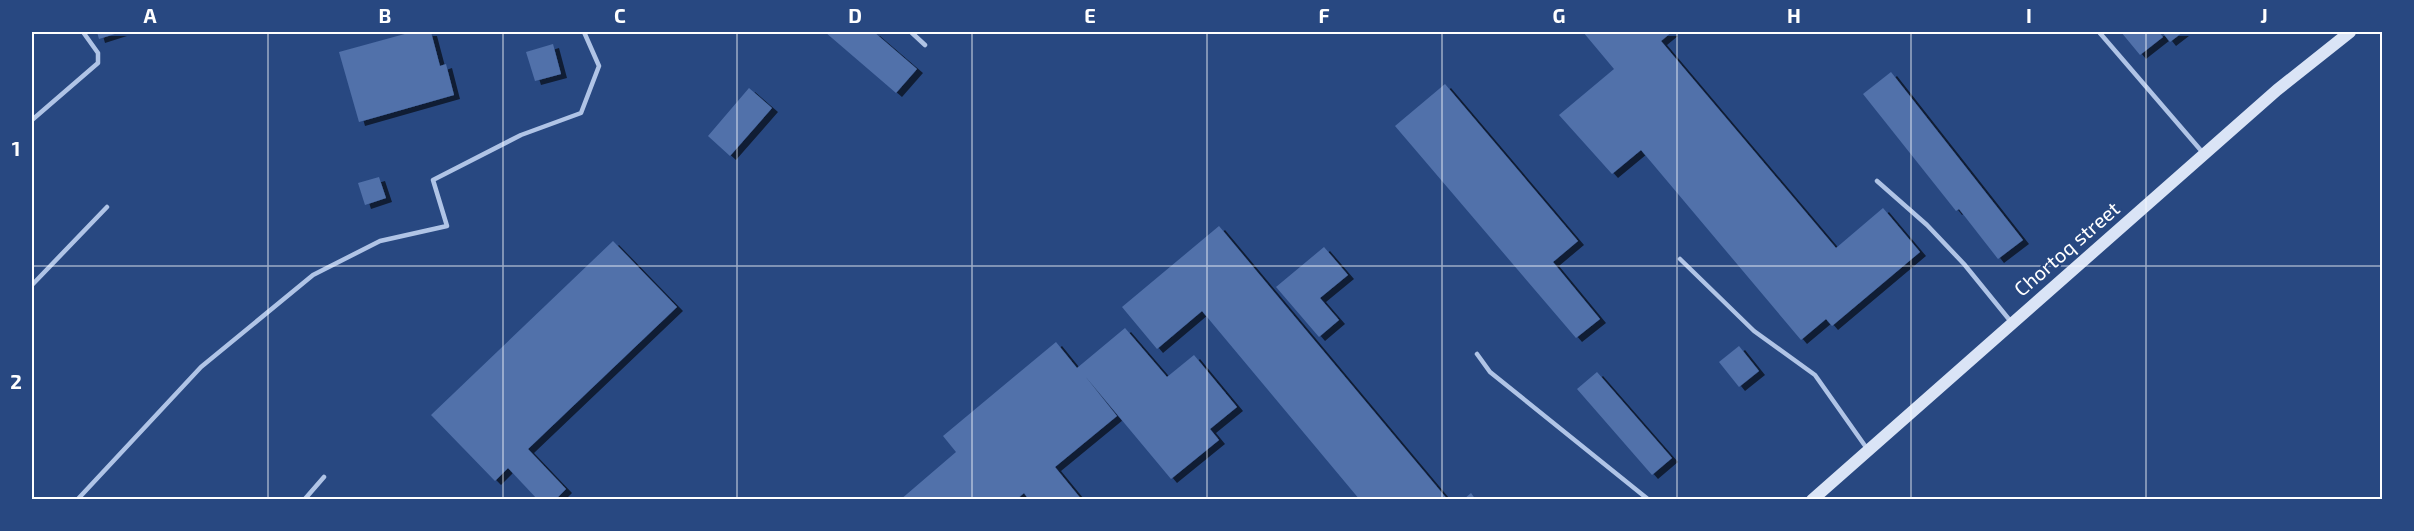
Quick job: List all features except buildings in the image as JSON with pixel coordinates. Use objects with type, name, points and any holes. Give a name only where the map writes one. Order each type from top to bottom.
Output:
[{"type":"main road","name":"Chortoq street","points":[[1812,500],[2277,90],[2350,32]]},
{"type":"lane","points":[[32,120],[98,63],[98,53],[83,32]]},
{"type":"lane","points":[[77,500],[201,367],[313,275],[380,241],[447,226],[433,180],[521,135],[581,113],[600,66],[584,32]]},
{"type":"lane","points":[[911,32],[925,45]]},
{"type":"lane","points":[[2099,32],[2204,154]]},
{"type":"lane","points":[[1877,181],[1927,225],[1964,264],[2012,323]]},
{"type":"lane","points":[[32,285],[106,207]]},
{"type":"lane","points":[[1680,259],[1754,331],[1815,375],[1868,450]]},
{"type":"lane","points":[[1477,354],[1490,372],[1648,500]]},
{"type":"lane","points":[[304,500],[324,477]]}]
